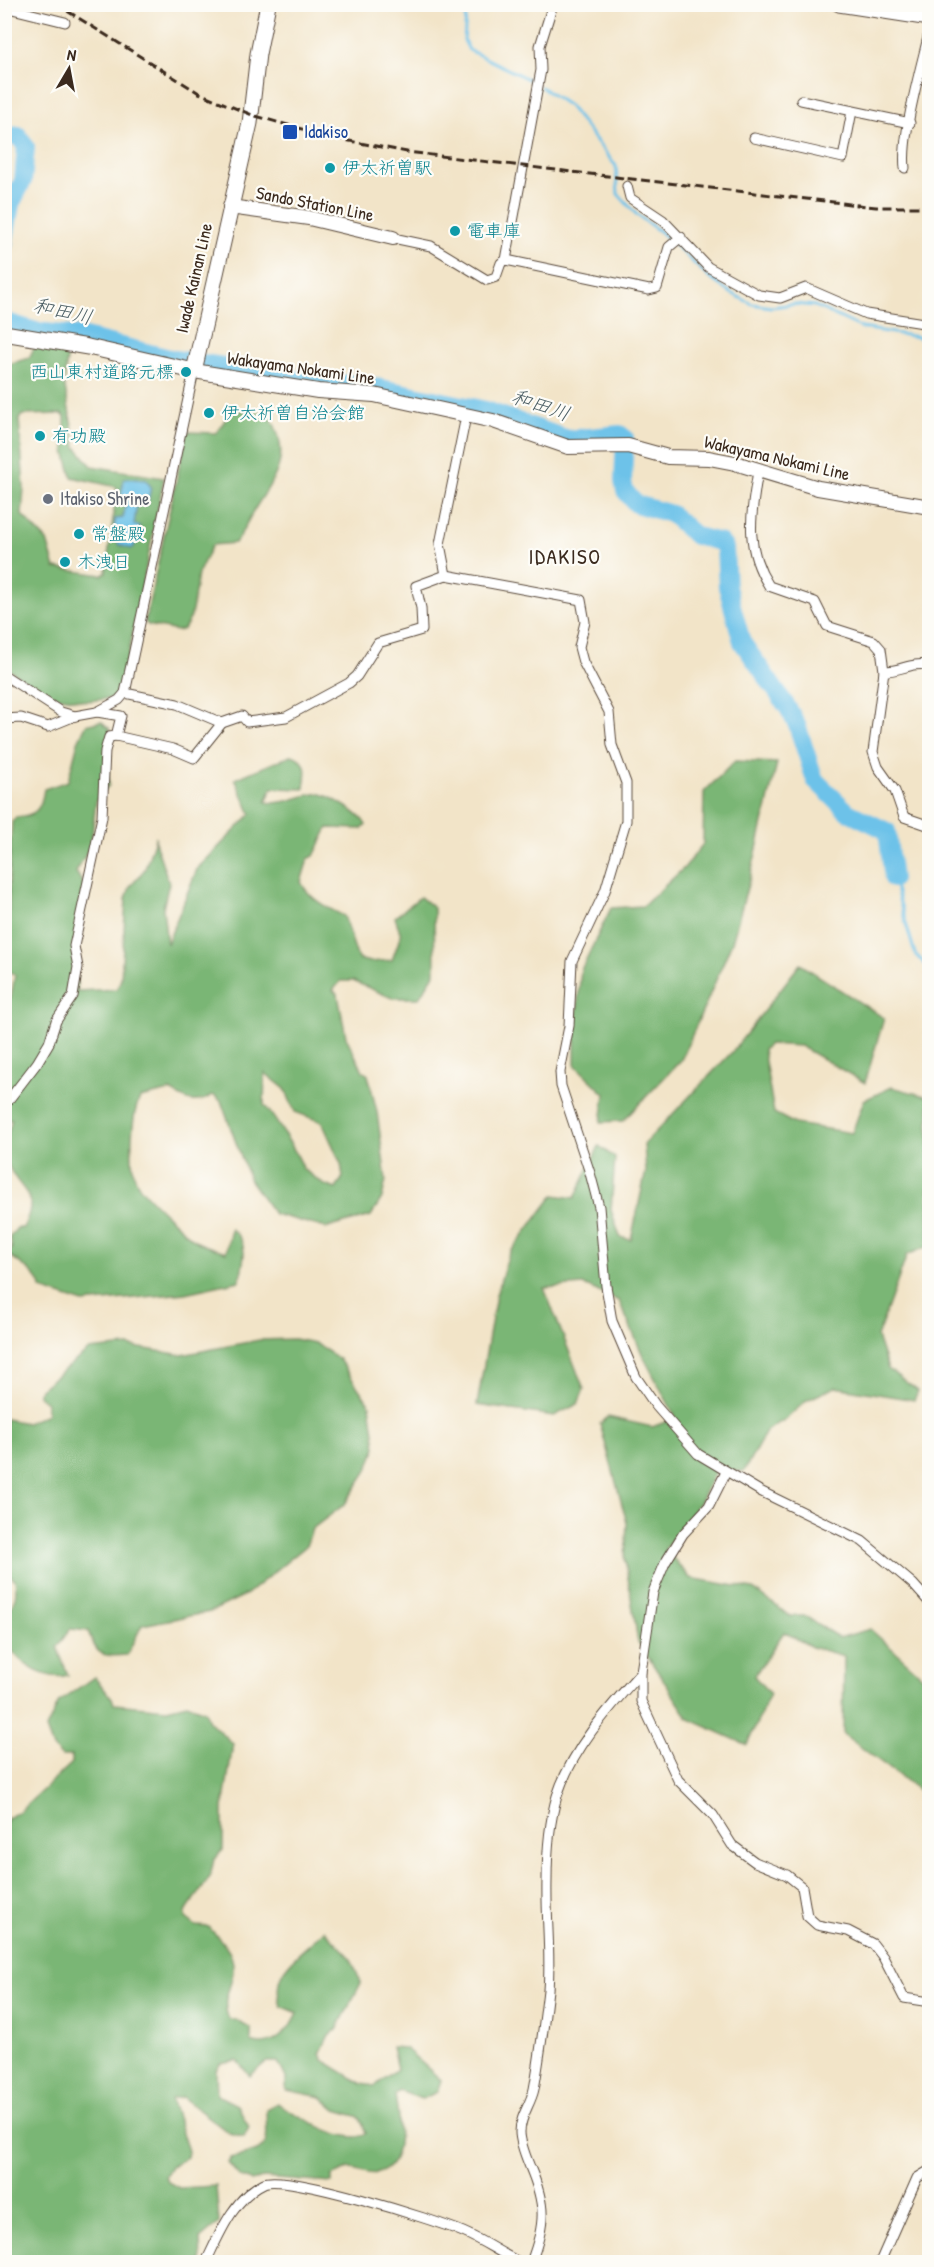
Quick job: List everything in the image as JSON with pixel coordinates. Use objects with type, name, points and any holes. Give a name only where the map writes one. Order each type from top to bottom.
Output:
[{"type":"main road","name":"Iwade Kainan Line","points":[[195,365],[252,115],[259,46],[268,4]]},
{"type":"main road","points":[[839,4],[930,18]]},
{"type":"main road","name":"Sando Station Line","points":[[230,207],[309,218],[393,238]]},
{"type":"main road","points":[[4,333],[195,365]]},
{"type":"main road","name":"Wakayama Nokami Line","points":[[195,365],[318,391],[374,395],[513,427],[568,447],[626,445],[668,457],[690,456],[735,463],[818,488],[930,507]]},
{"type":"street","points":[[506,261],[541,70],[540,46],[553,4]]},
{"type":"street","points":[[4,7],[65,22]]},
{"type":"street","points":[[905,168],[904,158],[910,123],[930,29]]},
{"type":"street","points":[[801,100],[910,123]]},
{"type":"street","points":[[754,138],[843,158],[852,111]]},
{"type":"street","points":[[627,186],[630,198],[663,220],[681,237],[697,258],[708,267],[759,296],[780,298],[806,288],[866,314],[930,324]]},
{"type":"street","points":[[393,238],[431,246],[487,280],[496,277],[501,263],[506,261],[649,290],[657,288],[669,247],[681,237]]},
{"type":"street","points":[[4,719],[21,718],[48,727],[75,716],[97,712],[119,700],[125,693],[195,365]]},
{"type":"street","points":[[446,575],[440,544],[466,416]]},
{"type":"street","points":[[758,471],[752,505],[751,544],[754,560],[761,575],[769,586],[815,602],[827,626],[874,641],[881,649],[884,671],[873,752],[879,767],[895,791],[904,817],[930,826]]},
{"type":"street","points":[[4,1106],[38,1063],[49,1043],[56,1021],[73,996],[78,967],[74,946],[102,817],[105,751],[109,737],[116,736],[173,749],[194,758],[222,723],[242,716],[247,722],[286,717],[349,683],[357,676],[378,643],[422,630],[422,608],[416,586],[446,575],[581,600],[585,622],[579,647],[583,662],[609,712],[612,745],[626,783],[626,821],[604,891],[572,961],[569,1026],[560,1072],[561,1086],[591,1173],[599,1207],[606,1286],[612,1321],[620,1344],[636,1377],[656,1406],[698,1454],[726,1472],[862,1541],[913,1584],[930,1603]]},
{"type":"street","points":[[884,671],[896,671],[912,663],[930,665]]},
{"type":"street","points":[[4,675],[61,712],[75,716]]},
{"type":"street","points":[[125,693],[177,704],[222,723]]},
{"type":"street","points":[[97,712],[122,716],[116,736]]},
{"type":"street","points":[[726,1472],[709,1506],[683,1534],[664,1563],[653,1592],[641,1672],[641,1701],[678,1780],[713,1815],[732,1845],[755,1862],[787,1875],[802,1887],[807,1916],[817,1925],[848,1931],[873,1944],[883,1957],[904,1998],[930,2002]]},
{"type":"street","points":[[531,2262],[542,2232],[544,2212],[541,2194],[520,2135],[521,2120],[534,2091],[548,1991],[550,1950],[547,1881],[549,1839],[557,1796],[591,1733],[641,1672]]},
{"type":"street","points":[[880,2262],[917,2178],[930,2170]]},
{"type":"street","points":[[206,2262],[224,2224],[248,2195],[265,2183],[278,2181],[373,2204],[463,2232],[519,2262]]},
{"type":"green space","points":[[35,346],[68,351],[64,383],[76,447],[92,466],[164,478],[121,691],[116,698],[86,701],[48,695],[5,667],[5,365],[29,358]],"holes":[[[62,414],[65,417],[65,451],[72,477],[117,487],[106,572],[102,575],[55,568],[47,541],[22,515],[24,488],[19,419],[22,415]]]},
{"type":"green space","points":[[232,410],[260,412],[270,416],[280,442],[279,464],[270,484],[235,543],[212,545],[198,574],[191,617],[184,629],[177,631],[148,625],[145,622],[187,432],[216,433]]},
{"type":"green space","points":[[101,721],[110,729],[107,755],[109,785],[96,801],[91,845],[76,872],[84,885],[76,964],[77,991],[117,989],[121,979],[126,899],[130,887],[145,869],[156,836],[155,842],[169,883],[163,908],[167,944],[197,869],[251,814],[235,779],[292,755],[302,761],[306,768],[304,789],[272,788],[266,802],[281,802],[321,794],[346,807],[366,825],[362,829],[328,828],[314,856],[308,859],[301,882],[304,888],[319,902],[344,916],[358,959],[370,962],[392,960],[401,935],[395,917],[420,897],[434,908],[435,973],[419,998],[392,998],[353,981],[341,981],[333,990],[338,995],[346,1037],[363,1071],[368,1075],[377,1112],[386,1180],[382,1198],[371,1216],[326,1228],[274,1214],[249,1179],[221,1101],[213,1095],[201,1101],[191,1101],[170,1091],[140,1098],[134,1117],[132,1141],[133,1166],[138,1184],[167,1215],[199,1243],[226,1252],[231,1229],[237,1234],[243,1246],[243,1267],[239,1281],[185,1293],[84,1303],[41,1289],[33,1274],[5,1252],[12,1249],[10,1237],[17,1228],[23,1228],[28,1216],[30,1200],[13,1175],[5,1154],[12,1119],[5,1121],[5,1006],[11,997],[15,975],[5,969],[4,945],[8,939],[12,822],[16,817],[29,815],[37,810],[44,789],[68,781],[78,742],[86,725]],"holes":[[[265,1073],[285,1089],[295,1112],[322,1122],[341,1164],[343,1177],[336,1189],[325,1185],[303,1169],[286,1137],[264,1105]]]},
{"type":"green space","points":[[735,761],[777,763],[752,870],[732,942],[681,1060],[623,1121],[601,1122],[605,1094],[575,1065],[575,1031],[581,970],[611,908],[643,906],[685,867],[703,844],[704,792]]},
{"type":"green space","points":[[800,964],[884,1018],[865,1083],[800,1046],[769,1044],[763,1050],[774,1113],[795,1124],[852,1133],[864,1100],[892,1087],[929,1097],[929,1246],[907,1255],[877,1337],[888,1369],[918,1391],[914,1400],[835,1387],[807,1400],[786,1419],[767,1430],[744,1471],[715,1472],[699,1503],[665,1549],[690,1578],[753,1589],[790,1616],[805,1616],[839,1638],[870,1629],[929,1682],[929,1798],[843,1734],[844,1656],[812,1647],[784,1632],[754,1676],[770,1694],[747,1745],[689,1719],[638,1642],[625,1559],[627,1523],[600,1424],[608,1417],[652,1427],[676,1418],[643,1356],[619,1301],[584,1285],[544,1288],[584,1389],[578,1404],[554,1416],[477,1405],[496,1295],[509,1254],[554,1195],[575,1198],[599,1146],[615,1158],[611,1210],[620,1237],[631,1240],[646,1171],[644,1144],[733,1051]]},
{"type":"green space","points":[[294,1339],[315,1343],[338,1358],[370,1405],[376,1447],[368,1469],[345,1504],[312,1529],[306,1546],[247,1594],[210,1612],[142,1625],[127,1655],[111,1656],[101,1653],[94,1646],[88,1631],[70,1629],[57,1647],[68,1675],[46,1675],[24,1663],[8,1645],[4,1634],[4,1624],[16,1594],[15,1580],[5,1572],[5,1419],[27,1423],[47,1414],[46,1402],[38,1395],[40,1389],[89,1350],[128,1346],[182,1355],[259,1340]]},
{"type":"green space","points":[[94,1677],[112,1698],[114,1704],[167,1709],[187,1704],[205,1711],[209,1721],[233,1744],[223,1808],[223,1850],[214,1859],[210,1877],[186,1912],[186,1918],[196,1926],[209,1927],[231,1955],[233,1974],[226,1998],[229,2020],[236,2020],[251,2029],[251,2042],[259,2044],[273,2041],[285,2032],[298,2013],[281,2006],[278,1993],[279,1982],[289,1963],[324,1930],[350,1957],[361,1983],[337,2029],[328,2037],[320,2054],[323,2060],[362,2084],[375,2086],[397,2069],[392,2047],[405,2048],[441,2080],[437,2092],[422,2099],[399,2091],[395,2095],[399,2127],[397,2151],[387,2168],[375,2174],[348,2170],[332,2176],[332,2183],[263,2178],[251,2181],[240,2177],[228,2163],[231,2158],[254,2152],[264,2145],[267,2132],[266,2109],[277,2103],[334,2133],[357,2137],[366,2134],[360,2117],[336,2110],[321,2097],[286,2090],[286,2078],[278,2062],[266,2062],[250,2076],[237,2061],[220,2064],[216,2070],[217,2095],[237,2105],[249,2127],[244,2137],[229,2133],[182,2097],[171,2099],[188,2151],[187,2157],[171,2166],[165,2176],[168,2182],[179,2188],[216,2186],[219,2223],[200,2239],[201,2262],[5,2262],[5,1824],[7,1818],[19,1812],[72,1763],[72,1756],[62,1756],[53,1748],[46,1729],[59,1702]]},
{"type":"water","points":[[124,479],[146,480],[151,487],[147,505],[137,504],[134,525],[140,526],[134,547],[131,549],[119,545],[114,535],[115,519],[123,518],[126,503],[121,494]]},
{"type":"waterway","points":[[467,4],[464,40],[469,50],[536,83]]},
{"type":"waterway","points":[[541,87],[569,106],[616,166],[618,194],[637,215],[667,237],[708,277],[731,293],[752,304],[771,307],[795,304],[815,306],[862,328],[930,339]]},
{"type":"waterway","name":"和田川","points":[[4,138],[18,135],[26,147],[23,181],[11,204],[4,245]]},
{"type":"waterway","name":"和田川","points":[[4,321],[36,331],[81,336],[174,359],[265,372],[312,383],[362,384],[486,410],[568,439],[620,434],[625,438],[623,481],[625,491],[636,504],[671,514],[696,536],[720,542],[725,548],[727,587],[742,642],[788,708],[797,725],[815,780],[848,812],[887,831],[893,879]]},
{"type":"waterway","name":"和田川","points":[[893,879],[915,954],[930,969]]},
{"type":"railway","points":[[56,4],[199,93],[252,115],[334,138],[407,152],[572,172],[876,207],[930,207]]},
{"type":"place","name":"Idakiso","points":[[290,132]]},
{"type":"place","name":"伊太祈曽駅","points":[[330,168]]},
{"type":"place","name":"電車庫","points":[[455,231]]},
{"type":"place","name":"西山東村道路元標","points":[[186,372]]},
{"type":"place","name":"伊太祈曽自治会館","points":[[209,413]]},
{"type":"place","name":"有功殿","points":[[40,436]]},
{"type":"place","name":"Itakiso Shrine","points":[[48,499]]},
{"type":"place","name":"常盤殿","points":[[79,534]]},
{"type":"place","name":"木洩日","points":[[65,562]]},
{"type":"district","name":"IDAKISO","points":[[565,557]]}]
